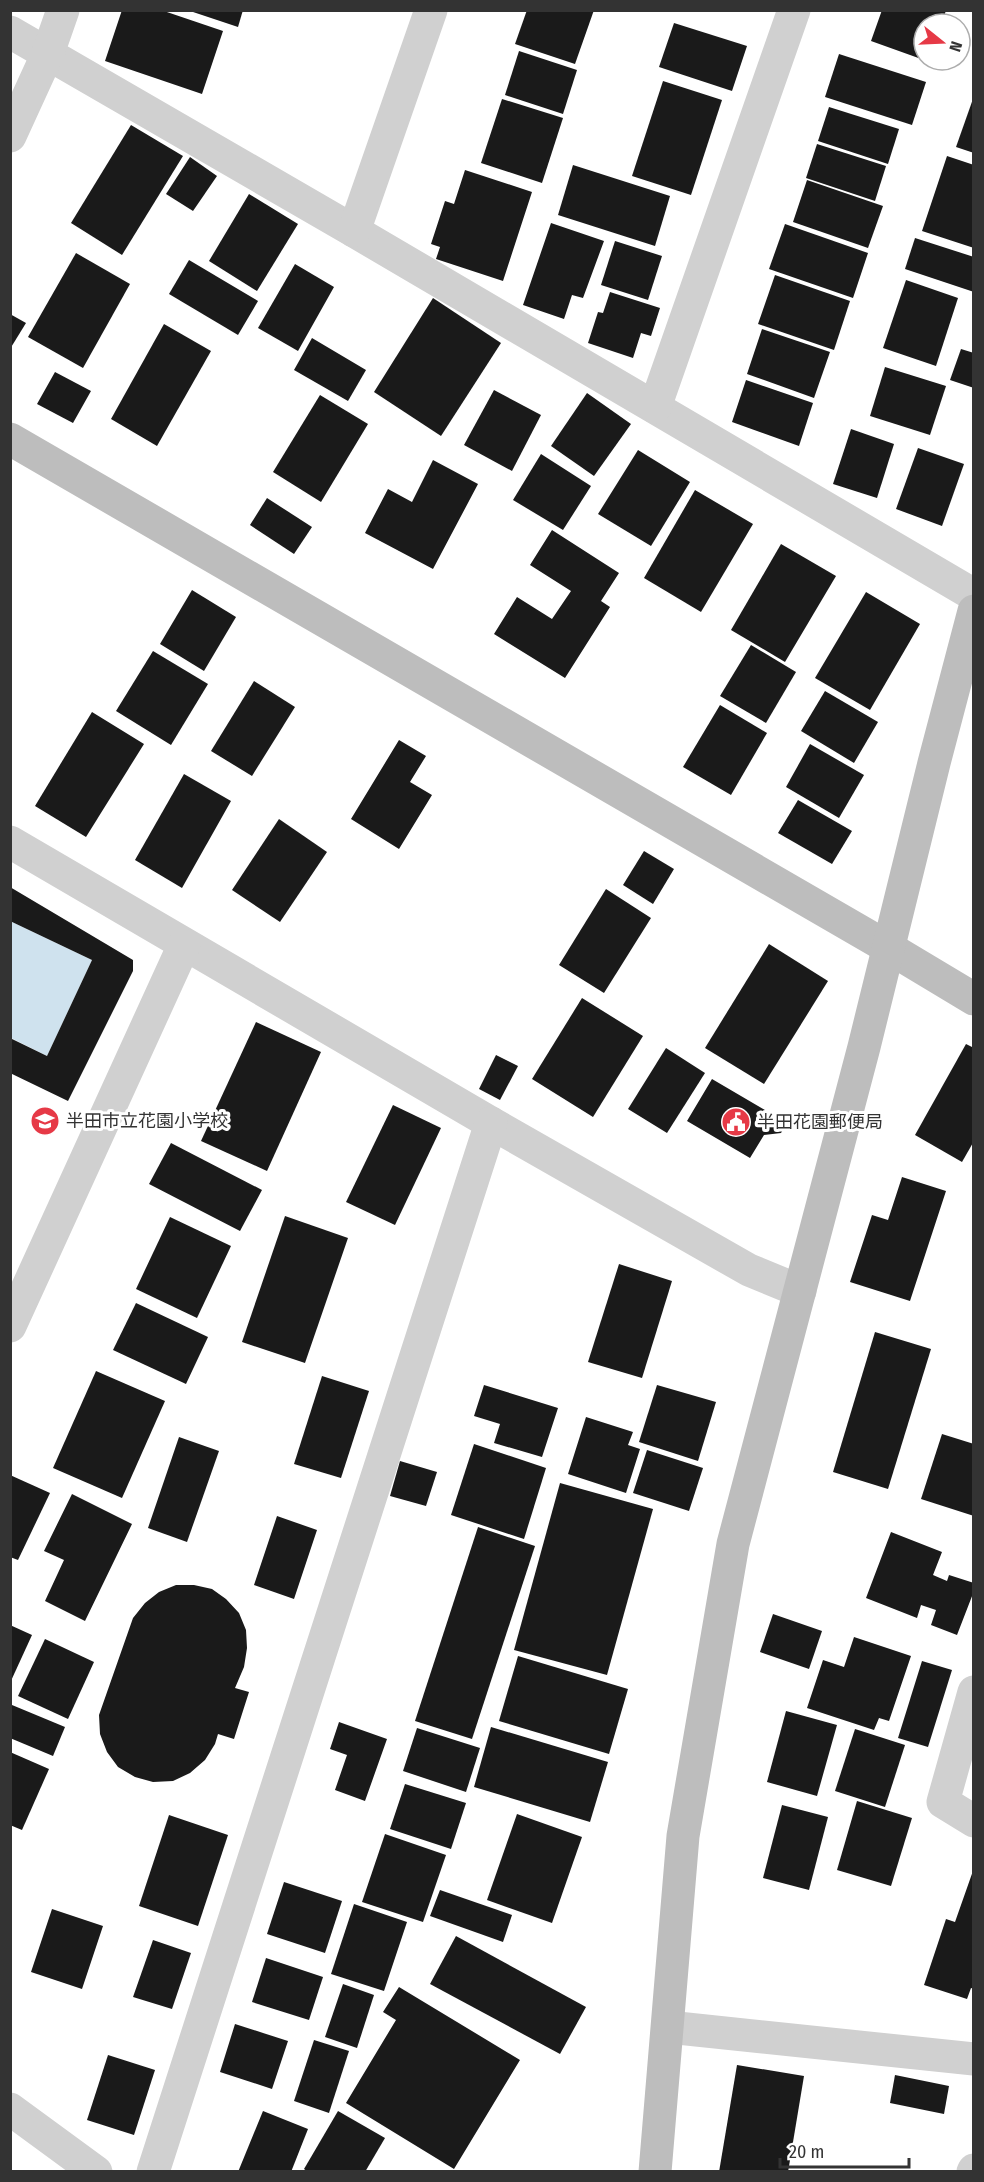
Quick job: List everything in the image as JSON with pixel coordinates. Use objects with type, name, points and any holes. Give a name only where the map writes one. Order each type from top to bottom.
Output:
[{"type":"street","points":[[10,136],[48,53],[63,10]]},
{"type":"street","points":[[354,231],[431,10]]},
{"type":"street","points":[[655,407],[794,10]]},
{"type":"street","points":[[10,32],[974,595]]},
{"type":"street","points":[[10,439],[890,948],[974,999]]},
{"type":"street","points":[[655,2172],[683,1836],[733,1544],[890,948],[934,763],[974,611]]},
{"type":"street","points":[[10,842],[491,1123],[749,1269],[800,1291]]},
{"type":"street","points":[[10,1326],[184,945]]},
{"type":"street","points":[[153,2172],[491,1123]]},
{"type":"street","points":[[974,1692],[943,1802],[974,1821]]},
{"type":"street","points":[[668,2028],[974,2059]]},
{"type":"street","points":[[10,2109],[96,2172]]},
{"type":"water","points":[[10,921],[92,960],[47,1056],[11,1038]]},
{"type":"building","points":[[122,10],[161,10],[223,31],[202,94],[105,61]]},
{"type":"building","points":[[187,10],[243,10],[238,27]]},
{"type":"building","points":[[527,10],[594,10],[575,64],[515,44]]},
{"type":"building","points":[[882,10],[946,10],[945,12],[912,12],[912,56],[871,41]]},
{"type":"building","points":[[674,23],[747,46],[732,91],[659,67]]},
{"type":"building","points":[[519,51],[577,70],[563,114],[505,95]]},
{"type":"building","points":[[839,54],[926,82],[912,125],[825,97]]},
{"type":"building","points":[[663,81],[722,100],[691,195],[632,176]]},
{"type":"building","points":[[974,96],[974,153],[956,147]]},
{"type":"building","points":[[502,99],[563,118],[542,183],[481,163]]},
{"type":"building","points":[[829,107],[899,129],[888,164],[818,141]]},
{"type":"building","points":[[131,125],[183,156],[122,255],[71,223]]},
{"type":"building","points":[[817,144],[886,166],[875,201],[806,178]]},
{"type":"building","points":[[947,156],[974,165],[974,248],[922,231]]},
{"type":"building","points":[[190,157],[217,176],[193,211],[166,194]]},
{"type":"building","points":[[573,165],[670,196],[655,246],[558,215]]},
{"type":"building","points":[[465,170],[532,192],[503,281],[436,259],[440,247],[431,244],[445,201],[454,204]]},
{"type":"building","points":[[807,180],[883,206],[868,248],[793,222]]},
{"type":"building","points":[[249,194],[298,224],[257,291],[209,261]]},
{"type":"building","points":[[551,223],[604,241],[583,298],[572,295],[564,319],[523,305]]},
{"type":"building","points":[[785,224],[868,253],[853,298],[769,269]]},
{"type":"building","points":[[915,238],[974,257],[974,292],[905,269]]},
{"type":"building","points":[[615,241],[662,256],[648,300],[601,285]]},
{"type":"building","points":[[76,253],[130,284],[83,368],[28,337]]},
{"type":"building","points":[[189,260],[258,301],[238,335],[169,294]]},
{"type":"building","points":[[295,264],[334,287],[298,351],[258,328]]},
{"type":"building","points":[[775,275],[850,301],[834,350],[758,324]]},
{"type":"building","points":[[906,280],[958,298],[936,366],[883,348]]},
{"type":"building","points":[[610,292],[660,308],[651,336],[641,333],[633,358],[588,343],[598,312],[603,313]]},
{"type":"building","points":[[433,298],[501,343],[441,436],[374,392]]},
{"type":"building","points":[[10,314],[26,323],[10,349]]},
{"type":"building","points":[[164,324],[211,351],[157,446],[111,419]]},
{"type":"building","points":[[762,329],[830,352],[814,398],[747,374]]},
{"type":"building","points":[[312,338],[366,370],[348,401],[294,370]]},
{"type":"building","points":[[961,349],[974,353],[974,388],[950,380]]},
{"type":"building","points":[[885,367],[946,386],[930,435],[870,416]]},
{"type":"building","points":[[55,372],[91,391],[73,423],[37,404]]},
{"type":"building","points":[[746,380],[813,403],[799,446],[732,422]]},
{"type":"building","points":[[494,390],[541,415],[512,471],[464,445]]},
{"type":"building","points":[[587,393],[631,424],[594,476],[551,446]]},
{"type":"building","points":[[320,395],[368,424],[321,502],[273,472]]},
{"type":"building","points":[[851,429],[894,444],[877,498],[833,484]]},
{"type":"building","points":[[918,448],[964,464],[942,526],[896,509]]},
{"type":"building","points":[[638,450],[690,482],[651,546],[598,514]]},
{"type":"building","points":[[541,454],[591,486],[563,530],[513,500]]},
{"type":"building","points":[[433,460],[478,484],[433,569],[365,533],[388,489],[412,502]]},
{"type":"building","points":[[695,490],[753,524],[701,612],[644,578]]},
{"type":"building","points":[[267,498],[312,527],[294,554],[250,525]]},
{"type":"building","points":[[552,530],[619,573],[601,601],[610,607],[565,678],[494,634],[517,597],[552,619],[571,591],[530,565]]},
{"type":"building","points":[[781,544],[836,576],[785,662],[731,630]]},
{"type":"building","points":[[192,590],[236,617],[204,671],[160,644]]},
{"type":"building","points":[[866,592],[920,624],[870,710],[815,678]]},
{"type":"building","points":[[751,645],[796,672],[766,723],[720,696]]},
{"type":"building","points":[[153,651],[208,684],[171,745],[116,711]]},
{"type":"building","points":[[254,681],[295,707],[252,776],[211,751]]},
{"type":"building","points":[[825,691],[878,722],[854,763],[801,731]]},
{"type":"building","points":[[720,705],[767,733],[731,795],[683,767]]},
{"type":"building","points":[[92,712],[144,744],[86,837],[35,806]]},
{"type":"building","points":[[399,740],[426,756],[410,782],[432,795],[399,849],[351,819]]},
{"type":"building","points":[[810,744],[864,775],[839,818],[786,787]]},
{"type":"building","points":[[184,774],[231,801],[182,888],[135,860]]},
{"type":"building","points":[[798,800],[852,831],[832,864],[778,833]]},
{"type":"building","points":[[279,819],[327,852],[280,922],[232,890]]},
{"type":"building","points":[[644,851],[674,869],[653,904],[623,885]]},
{"type":"building","points":[[10,887],[133,960],[133,971],[68,1101],[10,1073],[10,1038],[47,1056],[92,960],[10,921]]},
{"type":"building","points":[[606,889],[651,918],[604,993],[559,965]]},
{"type":"building","points":[[769,944],[828,981],[764,1084],[705,1048]]},
{"type":"building","points":[[582,998],[643,1036],[593,1117],[532,1079]]},
{"type":"building","points":[[256,1022],[321,1052],[267,1171],[201,1141]]},
{"type":"building","points":[[966,1044],[974,1048],[974,1141],[962,1162],[915,1135]]},
{"type":"building","points":[[666,1048],[705,1073],[667,1133],[628,1109]]},
{"type":"building","points":[[496,1055],[518,1066],[500,1100],[479,1089]]},
{"type":"building","points":[[712,1079],[787,1123],[781,1133],[764,1135],[750,1158],[687,1121]]},
{"type":"building","points":[[393,1105],[441,1128],[395,1225],[346,1202]]},
{"type":"building","points":[[171,1143],[262,1190],[240,1231],[149,1184]]},
{"type":"building","points":[[902,1177],[946,1191],[910,1301],[850,1282],[872,1215],[888,1220]]},
{"type":"building","points":[[285,1216],[348,1238],[305,1363],[242,1342]]},
{"type":"building","points":[[170,1217],[231,1246],[197,1318],[136,1289]]},
{"type":"building","points":[[619,1264],[672,1281],[642,1378],[588,1362]]},
{"type":"building","points":[[136,1303],[208,1337],[186,1384],[113,1350]]},
{"type":"building","points":[[875,1332],[931,1349],[888,1489],[833,1472]]},
{"type":"building","points":[[96,1371],[165,1401],[122,1498],[53,1468]]},
{"type":"building","points":[[322,1376],[369,1391],[341,1478],[294,1464]]},
{"type":"building","points":[[484,1385],[558,1408],[542,1457],[494,1443],[500,1424],[474,1416]]},
{"type":"building","points":[[657,1385],[716,1402],[698,1461],[639,1442]]},
{"type":"building","points":[[586,1417],[633,1432],[628,1445],[640,1449],[626,1493],[568,1474]]},
{"type":"building","points":[[942,1434],[974,1444],[974,1516],[921,1499]]},
{"type":"building","points":[[179,1437],[219,1451],[187,1542],[148,1528]]},
{"type":"building","points":[[474,1444],[546,1468],[524,1539],[451,1515]]},
{"type":"building","points":[[647,1450],[703,1468],[689,1511],[633,1493]]},
{"type":"building","points":[[400,1461],[437,1472],[426,1506],[390,1496]]},
{"type":"building","points":[[10,1475],[50,1493],[18,1560],[10,1557]]},
{"type":"building","points":[[560,1483],[653,1509],[607,1675],[514,1650]]},
{"type":"building","points":[[72,1494],[132,1524],[85,1621],[45,1601],[64,1560],[44,1551]]},
{"type":"building","points":[[277,1516],[317,1530],[294,1599],[254,1585]]},
{"type":"building","points":[[478,1527],[535,1546],[472,1739],[415,1721]]},
{"type":"building","points":[[891,1532],[942,1552],[933,1575],[947,1581],[949,1575],[974,1583],[974,1591],[957,1635],[931,1625],[936,1610],[921,1605],[917,1618],[866,1598]]},
{"type":"building","points":[[176,1585],[194,1585],[212,1589],[226,1599],[239,1613],[246,1630],[247,1648],[244,1667],[235,1688],[249,1692],[234,1739],[218,1734],[205,1760],[190,1773],[173,1781],[153,1782],[135,1777],[118,1767],[107,1752],[100,1734],[99,1715],[133,1618],[145,1603],[159,1592]]},
{"type":"building","points":[[773,1614],[822,1631],[809,1669],[760,1652]]},
{"type":"building","points":[[10,1625],[32,1635],[10,1683]]},
{"type":"building","points":[[854,1637],[911,1656],[889,1721],[879,1718],[874,1730],[807,1708],[823,1660],[844,1667]]},
{"type":"building","points":[[45,1639],[94,1662],[68,1719],[18,1696]]},
{"type":"building","points":[[518,1656],[628,1689],[609,1754],[499,1721]]},
{"type":"building","points":[[922,1661],[952,1670],[928,1747],[898,1738]]},
{"type":"building","points":[[12,1705],[65,1727],[53,1756],[10,1738]]},
{"type":"building","points":[[786,1711],[837,1725],[817,1796],[767,1782]]},
{"type":"building","points":[[339,1722],[387,1739],[365,1801],[335,1790],[347,1755],[330,1749]]},
{"type":"building","points":[[491,1727],[608,1762],[590,1822],[474,1787]]},
{"type":"building","points":[[417,1728],[480,1748],[466,1792],[403,1771]]},
{"type":"building","points":[[855,1729],[905,1745],[885,1807],[835,1791]]},
{"type":"building","points":[[10,1752],[49,1769],[22,1830],[10,1825]]},
{"type":"building","points":[[405,1784],[466,1803],[451,1849],[390,1829]]},
{"type":"building","points":[[857,1801],[912,1818],[891,1886],[837,1870]]},
{"type":"building","points":[[782,1805],[828,1817],[809,1890],[763,1878]]},
{"type":"building","points":[[517,1814],[582,1837],[552,1923],[487,1900]]},
{"type":"building","points":[[169,1815],[228,1835],[198,1926],[139,1906]]},
{"type":"building","points":[[385,1834],[446,1855],[423,1922],[362,1902]]},
{"type":"building","points":[[974,1868],[974,1989],[971,1988],[967,1999],[924,1985],[946,1919],[955,1922]]},
{"type":"building","points":[[284,1882],[342,1901],[325,1953],[267,1934]]},
{"type":"building","points":[[440,1890],[512,1915],[503,1942],[430,1916]]},
{"type":"building","points":[[354,1904],[407,1922],[384,1991],[331,1974]]},
{"type":"building","points":[[52,1909],[103,1926],[82,1989],[31,1972]]},
{"type":"building","points":[[456,1936],[586,2007],[560,2054],[430,1984]]},
{"type":"building","points":[[153,1940],[191,1953],[172,2009],[133,1997]]},
{"type":"building","points":[[266,1958],[323,1977],[309,2020],[252,2002]]},
{"type":"building","points":[[343,1984],[374,1995],[357,2048],[325,2037]]},
{"type":"building","points":[[399,1987],[520,2060],[454,2169],[346,2103],[396,2020],[383,2012]]},
{"type":"building","points":[[235,2024],[288,2041],[272,2089],[220,2072]]},
{"type":"building","points":[[314,2040],[349,2051],[329,2113],[294,2101]]},
{"type":"building","points":[[108,2055],[155,2070],[134,2135],[87,2120]]},
{"type":"building","points":[[737,2065],[804,2076],[788,2172],[719,2172]]},
{"type":"building","points":[[895,2075],[949,2086],[944,2114],[890,2103]]},
{"type":"building","points":[[263,2111],[308,2129],[291,2172],[238,2172]]},
{"type":"building","points":[[338,2111],[385,2138],[365,2172],[308,2172],[304,2169]]},
{"type":"place","name":"半田市立花園小学校","points":[[45,1121]]},
{"type":"place","name":"半田花園郵便局","points":[[736,1122]]}]
